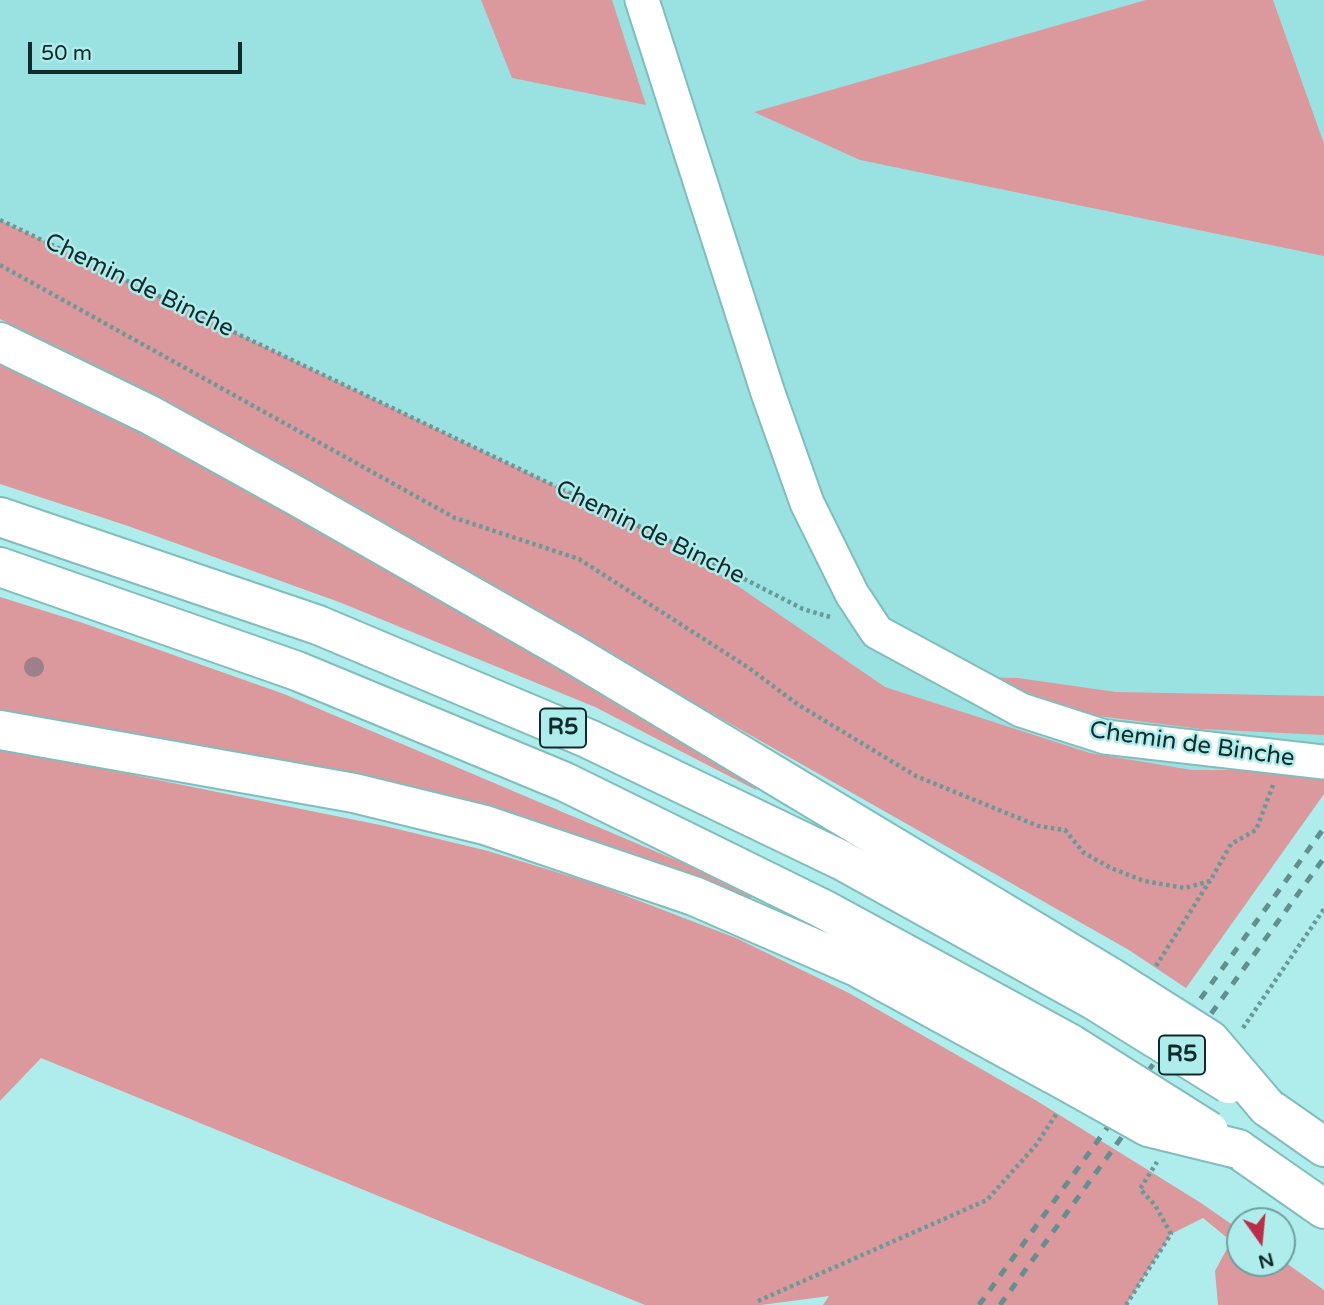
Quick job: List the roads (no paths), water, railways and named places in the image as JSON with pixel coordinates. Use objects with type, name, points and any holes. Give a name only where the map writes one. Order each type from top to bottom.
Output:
[{"type":"highway","points":[[0,342],[150,415],[324,511],[585,662],[1105,990]]},
{"type":"highway","name":"R5","points":[[0,517],[318,625],[589,739],[1105,990],[1324,1147]]},
{"type":"highway","name":"R5","points":[[0,568],[297,671],[565,782],[823,909],[1061,1076],[1238,1149],[1324,1209]]},
{"type":"highway","points":[[0,730],[354,793],[485,825],[707,902],[857,967],[1061,1076]]},
{"type":"street","name":"Chemin de Binche","points":[[642,0],[768,393],[807,503],[852,594],[877,632],[1021,710],[1105,737],[1305,760]]},
{"type":"railway","points":[[979,1305],[1324,828]]},
{"type":"railway","points":[[1000,1305],[1324,858]]}]
